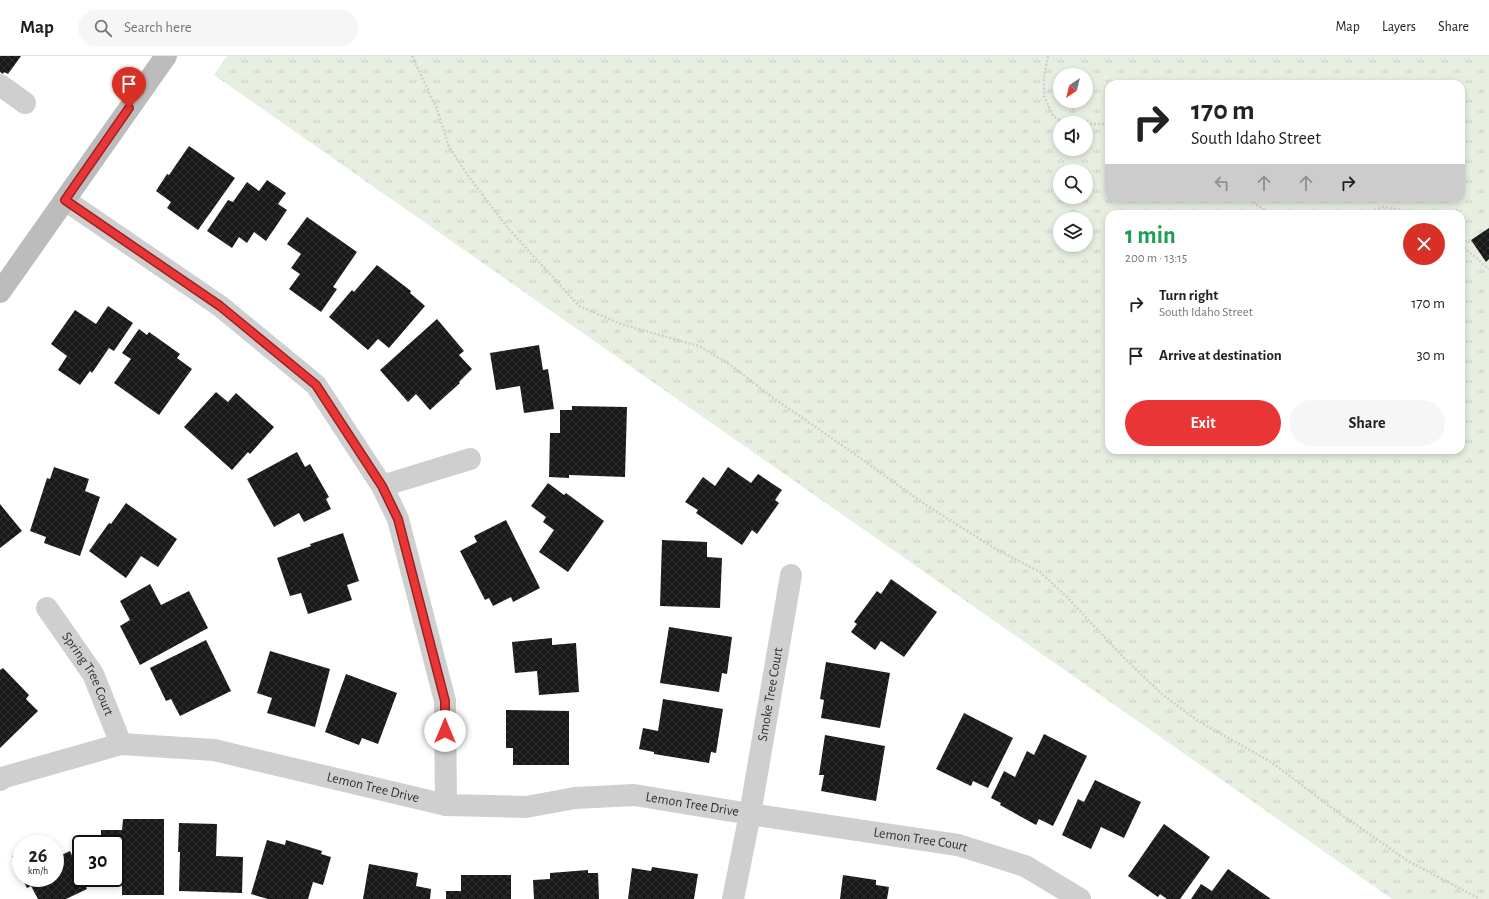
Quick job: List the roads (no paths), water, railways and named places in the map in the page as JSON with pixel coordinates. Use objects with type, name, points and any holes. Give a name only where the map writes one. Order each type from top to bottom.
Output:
[{"type":"main road","points":[[0,292],[166,56]]},
{"type":"street","points":[[0,85],[25,103]]},
{"type":"street","points":[[65,200],[220,306],[316,385],[382,486],[398,519],[445,701],[446,805]]},
{"type":"street","points":[[382,486],[470,459]]},
{"type":"street","name":"Smoke Tree Court","points":[[733,899],[750,814],[791,575]]},
{"type":"street","name":"Spring Tree Court","points":[[47,608],[93,674],[121,744]]},
{"type":"street","name":"Lemon Tree Drive","points":[[0,780],[5,777],[121,744],[214,750],[446,805],[526,808],[575,798],[634,795],[750,814]]},
{"type":"street","name":"Lemon Tree Court","points":[[750,814],[958,845],[1026,866],[1080,899]]}]
